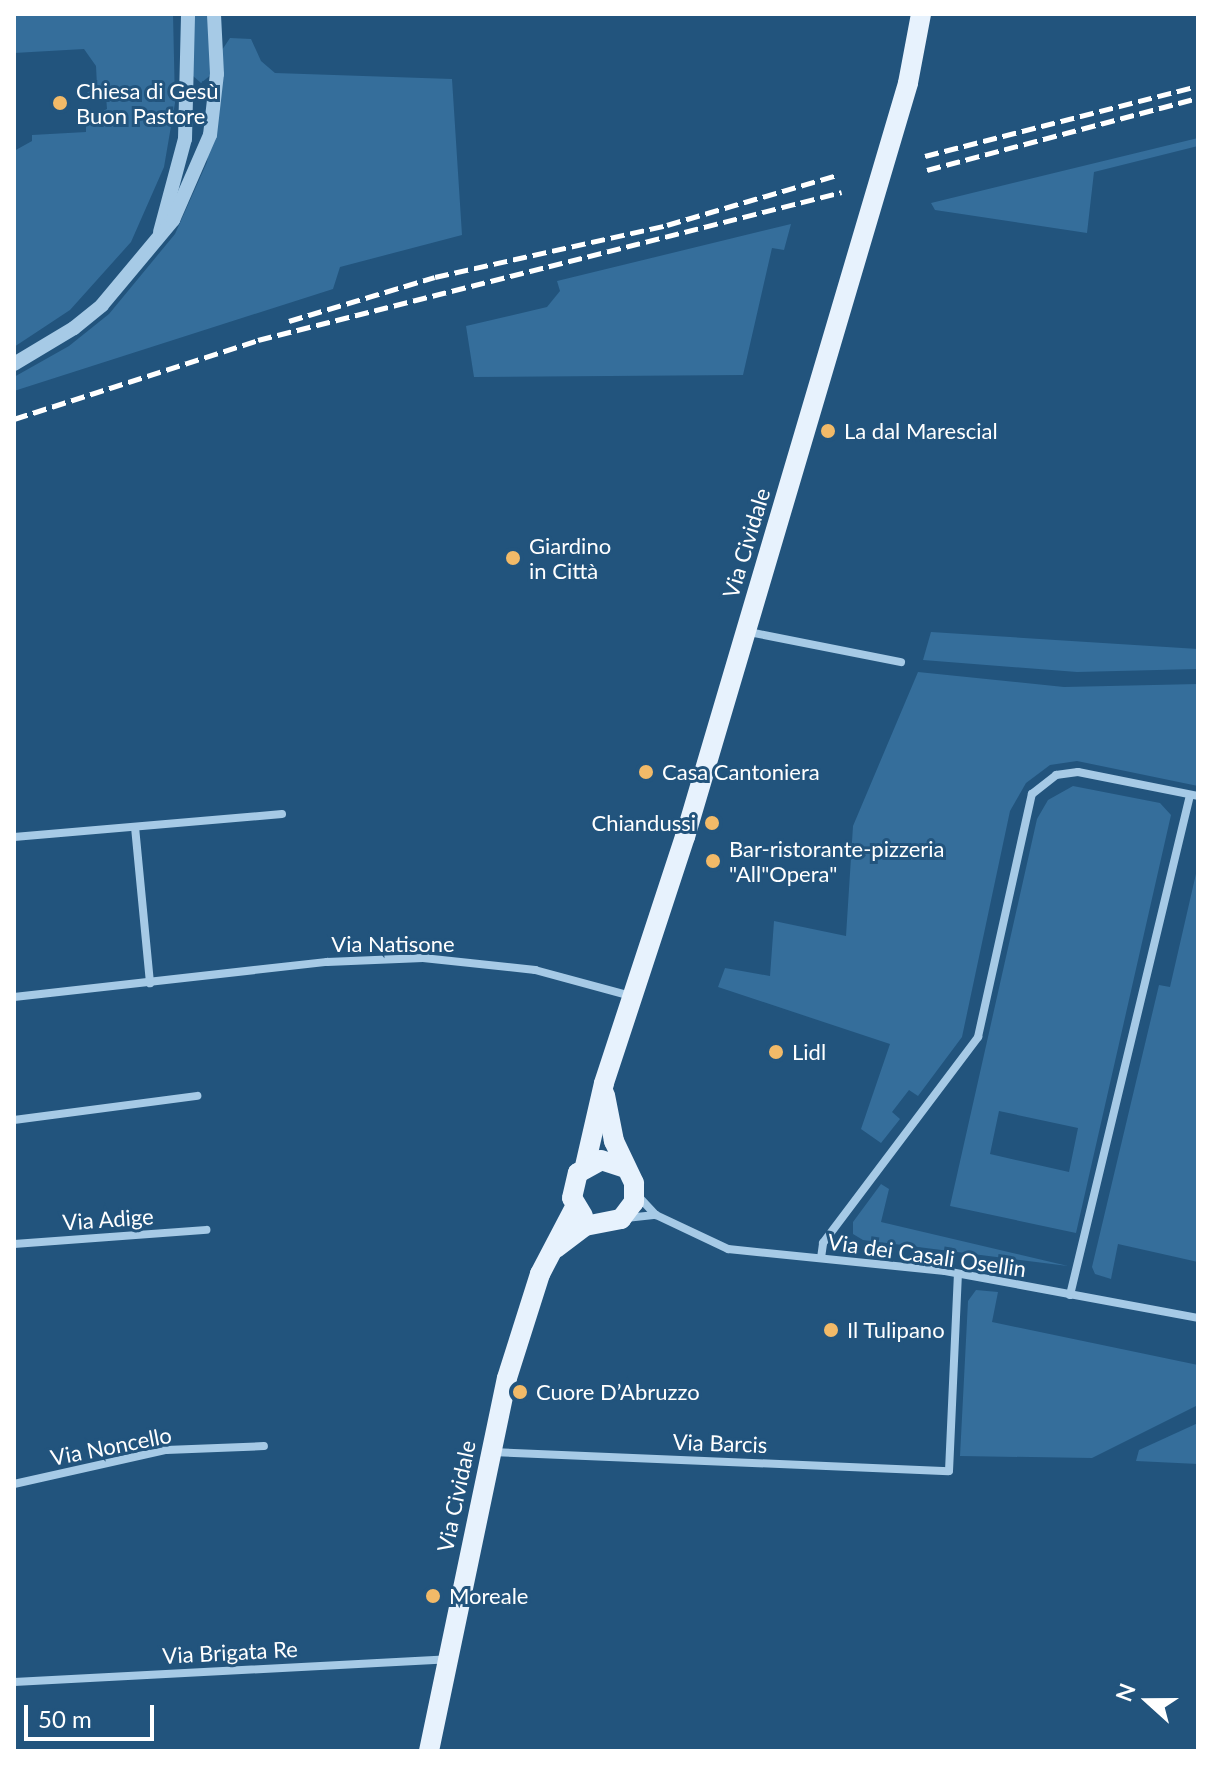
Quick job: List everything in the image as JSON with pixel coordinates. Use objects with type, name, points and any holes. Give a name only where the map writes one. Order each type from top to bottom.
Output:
[{"type":"main road","name":"Via Cividale","points":[[429,1751],[490,1452],[516,1350],[549,1255],[575,1207],[574,1180],[585,1166],[604,1083],[745,631],[908,83],[921,14]]},
{"type":"main road","name":"Via Cividale","points":[[604,1083],[608,1120],[635,1192]]},
{"type":"main road","points":[[585,1166],[609,1161],[625,1168]]},
{"type":"main road","points":[[549,1255],[568,1237],[597,1223],[621,1219],[635,1192]]},
{"type":"main road","points":[[575,1207],[597,1223]]},
{"type":"street","points":[[156,244],[185,139],[188,14]]},
{"type":"street","points":[[14,364],[102,305],[156,244],[185,200],[210,135],[217,74],[214,14]]},
{"type":"street","points":[[745,631],[901,662]]},
{"type":"street","points":[[821,1258],[823,1243],[978,1037],[1032,794],[1056,775],[1078,772],[1194,796],[1070,1295]]},
{"type":"street","points":[[14,837],[282,814]]},
{"type":"street","points":[[135,827],[150,983]]},
{"type":"street","name":"Via Natisone","points":[[14,997],[327,962],[423,958],[535,970],[633,996]]},
{"type":"street","points":[[14,1120],[197,1096]]},
{"type":"street","name":"Via dei Casali Osellin","points":[[635,1192],[656,1215],[728,1249],[958,1274],[1198,1318]]},
{"type":"street","points":[[621,1219],[656,1215]]},
{"type":"street","name":"Via Adige","points":[[14,1244],[206,1230]]},
{"type":"street","name":"Via Barcis","points":[[490,1452],[949,1471],[958,1274]]},
{"type":"street","name":"Via Noncello","points":[[14,1484],[166,1450],[264,1446]]},
{"type":"street","name":"Via Brigata Re","points":[[14,1682],[448,1659]]},
{"type":"shaded area","points":[[14,14],[173,14],[175,103],[164,167],[131,242],[70,310],[14,347],[14,151],[32,141],[32,135],[86,132],[86,120],[107,109],[106,96],[87,93],[97,86],[96,66],[84,49],[14,53]]},
{"type":"shaded area","points":[[193,14],[210,14],[212,74],[201,83],[193,76]]},
{"type":"shaded area","points":[[230,38],[251,39],[261,61],[275,73],[452,79],[462,235],[340,267],[333,289],[14,391],[14,377],[69,346],[109,314],[175,234],[207,162],[222,50]]},
{"type":"shaded area","points":[[1198,138],[1198,146],[1094,172],[1087,233],[935,210],[931,203]]},
{"type":"shaded area","points":[[791,224],[784,250],[772,248],[743,375],[474,377],[466,326],[547,307],[560,291],[557,281]]},
{"type":"shaded area","points":[[931,632],[1198,649],[1198,669],[1077,672],[923,660]]},
{"type":"shaded area","points":[[918,672],[1064,687],[1198,684],[1198,786],[1077,761],[1050,765],[1026,783],[1010,811],[962,1037],[918,1096],[909,1090],[892,1112],[900,1119],[881,1143],[861,1129],[890,1044],[718,987],[725,968],[770,976],[774,921],[846,936],[853,826]]},
{"type":"shaded area","points":[[1073,786],[1160,803],[1171,815],[1076,1233],[950,1206],[1037,819],[1048,800]],"holes":[[[999,1111],[1078,1128],[1069,1172],[990,1154]]]},
{"type":"shaded area","points":[[1198,865],[1198,1262],[1118,1244],[1111,1279],[1095,1274],[1092,1267],[1159,985],[1170,987]]},
{"type":"shaded area","points":[[881,1184],[889,1189],[881,1222],[1068,1266],[863,1240],[853,1234],[853,1222]]},
{"type":"shaded area","points":[[976,1290],[998,1292],[992,1322],[1198,1365],[1198,1405],[1092,1458],[960,1456],[968,1301]]},
{"type":"shaded area","points":[[1198,1423],[1198,1464],[1136,1461],[1139,1450]]},
{"type":"railway","points":[[925,156],[1198,86]]},
{"type":"railway","points":[[927,170],[1198,98]]},
{"type":"railway","points":[[289,321],[435,277],[667,225],[837,175]]},
{"type":"railway","points":[[14,419],[258,340],[842,192]]},
{"type":"place","name":"Chiesa di Gesù Buon Pastore","points":[[60,103]]},
{"type":"place","name":"La dal Marescial","points":[[828,431]]},
{"type":"place","name":"Giardino in Città","points":[[513,558]]},
{"type":"place","name":"Casa Cantoniera","points":[[646,772]]},
{"type":"place","name":"Chiandussi","points":[[712,823]]},
{"type":"place","name":"Bar-ristorante-pizzeria \"All\"Opera\"","points":[[713,861]]},
{"type":"place","name":"Lidl","points":[[776,1052]]},
{"type":"place","name":"Il Tulipano","points":[[831,1330]]},
{"type":"place","name":"Cuore D’Abruzzo","points":[[520,1392]]},
{"type":"place","name":"Moreale","points":[[433,1596]]}]
